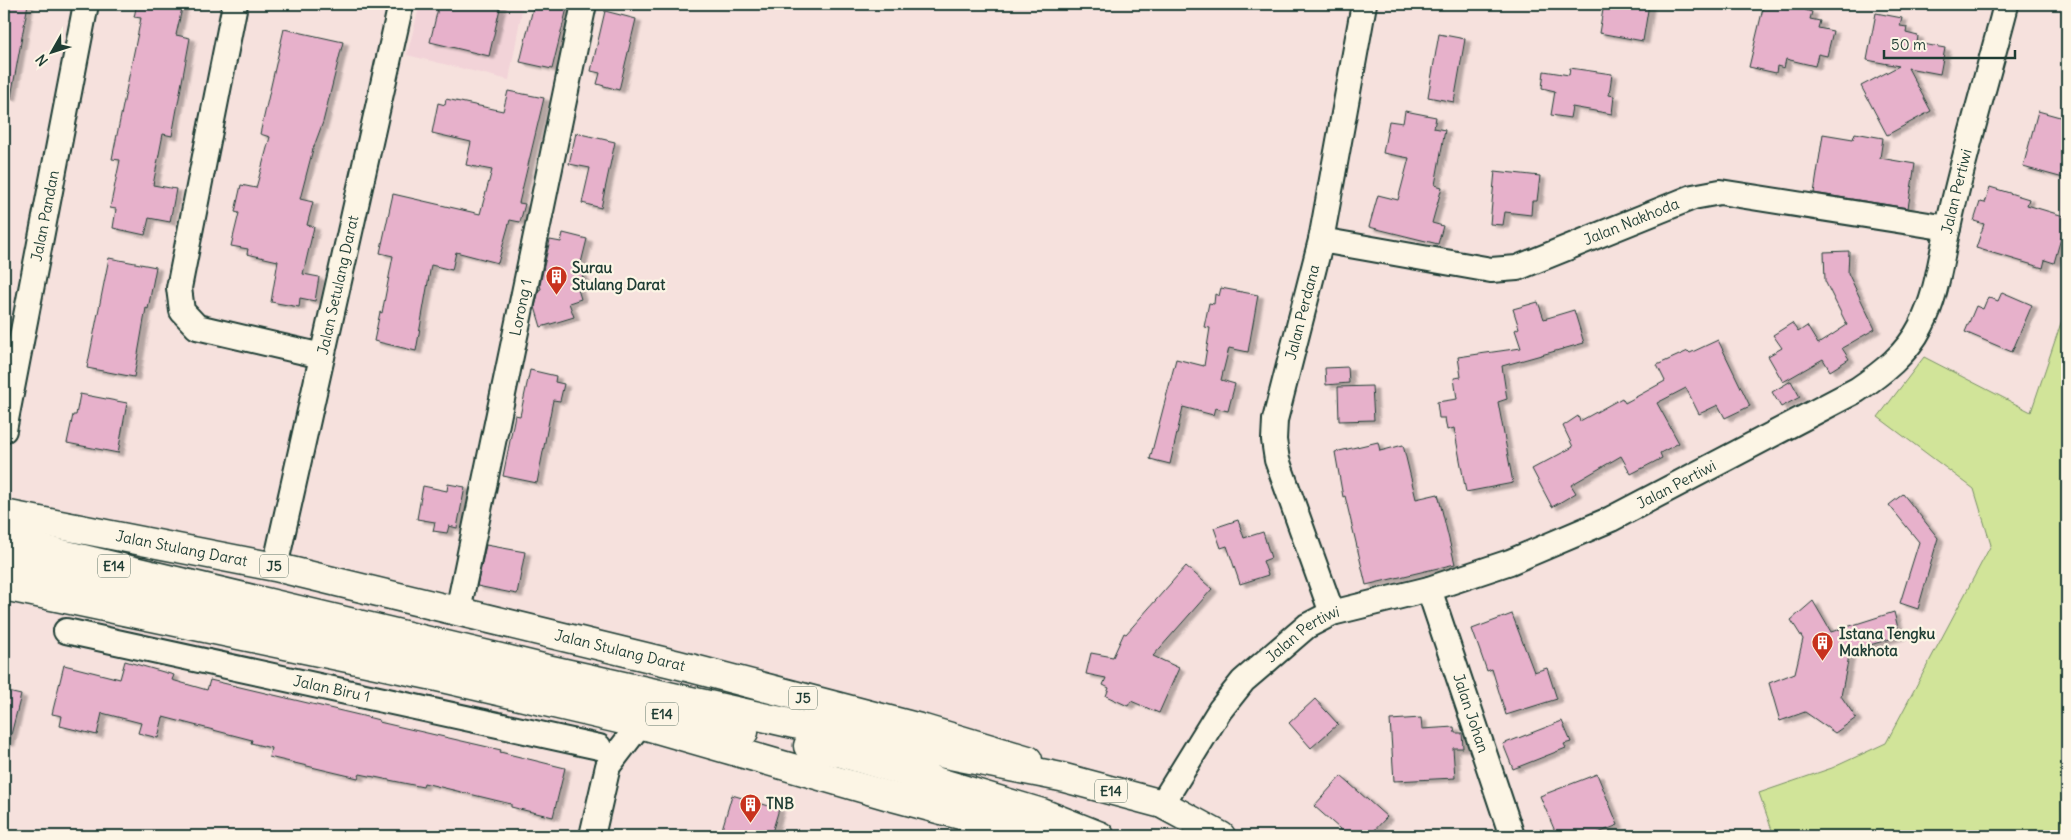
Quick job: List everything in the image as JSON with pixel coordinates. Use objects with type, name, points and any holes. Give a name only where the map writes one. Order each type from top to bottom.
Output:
[{"type":"main road","name":"Jalan Stulang Darat","points":[[4,514],[275,566],[679,665],[924,729],[1026,759],[1061,777],[1162,804],[1221,836]]},
{"type":"main road","name":"E14","points":[[4,540],[552,670],[794,724],[1061,777]]},
{"type":"main road","name":"E14","points":[[4,565],[680,719],[842,753],[1042,813],[1100,836]]},
{"type":"main road","points":[[4,586],[429,675],[640,724],[893,797],[1039,836]]},
{"type":"street","name":"Jalan Pandan","points":[[4,430],[86,4]]},
{"type":"street","points":[[235,4],[179,288],[182,311],[197,327],[322,356]]},
{"type":"street","name":"Jalan Setulang Darat","points":[[275,566],[401,4]]},
{"type":"street","name":"Lorong 1","points":[[458,611],[584,4]]},
{"type":"street","name":"Jalan Perdana","points":[[1332,613],[1277,460],[1274,440],[1276,420],[1321,240],[1364,4]]},
{"type":"street","name":"Jalan Pertiwi","points":[[1162,804],[1220,710],[1243,681],[1307,626],[1332,613],[1429,589],[1510,562],[1612,518],[1857,390],[1886,370],[1906,348],[1920,327],[1938,279],[1948,228],[2006,4]]},
{"type":"street","name":"Jalan Nakhoda","points":[[1321,240],[1491,270],[1501,270],[1517,268],[1693,197],[1720,192],[1948,228]]},
{"type":"street","name":"Jalan Johan","points":[[1429,589],[1512,836]]},
{"type":"street","name":"Jalan Biru 1","points":[[66,631],[603,756]]},
{"type":"street","points":[[584,712],[603,756],[592,836]]},
{"type":"street","points":[[603,756],[640,724]]},
{"type":"shaded area","points":[[420,4],[523,4],[509,80],[407,55]]},
{"type":"green space","points":[[2067,305],[2067,836],[1774,836],[1759,793],[1832,768],[1886,743],[1991,545],[1974,489],[1878,417],[1924,357],[2031,412]]},
{"type":"building","points":[[7,4],[28,4],[11,97],[4,96],[4,9],[6,9]]},
{"type":"building","points":[[137,4],[183,4],[176,35],[190,38],[172,136],[163,134],[153,185],[176,189],[170,222],[149,218],[145,235],[113,228],[116,209],[110,208],[120,160],[112,159],[141,18],[134,17]]},
{"type":"building","points":[[439,4],[501,4],[489,56],[430,42]]},
{"type":"building","points":[[534,4],[568,4],[552,69],[520,62]]},
{"type":"building","points":[[1604,4],[1649,4],[1643,41],[1599,33]]},
{"type":"building","points":[[1764,4],[1806,4],[1805,10],[1812,12],[1810,19],[1820,21],[1818,28],[1833,31],[1827,56],[1818,54],[1815,66],[1786,59],[1784,68],[1777,66],[1776,73],[1749,67]]},
{"type":"building","points":[[605,11],[636,19],[619,90],[597,84],[600,73],[591,71]]},
{"type":"building","points":[[1876,13],[1902,18],[1900,26],[1907,27],[1906,33],[1918,36],[1917,43],[1945,48],[1940,74],[1908,68],[1931,111],[1887,135],[1861,86],[1899,66],[1867,60]]},
{"type":"building","points":[[284,29],[343,42],[323,122],[313,149],[300,199],[313,202],[307,225],[314,227],[303,274],[319,277],[315,301],[300,298],[299,307],[271,302],[278,261],[247,254],[248,249],[231,246],[239,213],[235,212],[241,185],[256,188],[270,137],[260,134]]},
{"type":"building","points":[[1439,34],[1465,39],[1454,102],[1428,97]]},
{"type":"building","points":[[1570,68],[1612,74],[1609,95],[1614,96],[1612,114],[1572,107],[1570,118],[1551,115],[1555,91],[1542,88],[1544,71],[1569,75]]},
{"type":"building","points":[[508,91],[544,98],[519,203],[525,204],[520,222],[510,220],[498,263],[456,252],[452,270],[431,265],[416,351],[374,341],[380,312],[382,313],[393,256],[380,253],[393,194],[480,214],[492,170],[466,165],[471,142],[432,133],[438,103],[445,105],[446,99],[503,111]]},
{"type":"building","points":[[1405,111],[1436,117],[1434,128],[1445,130],[1435,185],[1442,187],[1432,223],[1443,226],[1438,244],[1369,227],[1378,195],[1398,200],[1409,158],[1383,153],[1389,121],[1403,123]]},
{"type":"building","points":[[2038,111],[2067,119],[2067,179],[2023,167]]},
{"type":"building","points":[[576,133],[615,142],[601,208],[582,203],[590,168],[569,164]]},
{"type":"building","points":[[1855,133],[1883,138],[1880,158],[1915,164],[1908,208],[1814,193],[1823,134],[1853,139]]},
{"type":"building","points":[[1495,171],[1540,176],[1537,201],[1532,201],[1531,215],[1505,212],[1503,225],[1490,224]]},
{"type":"building","points":[[1990,187],[2029,199],[2027,205],[2067,217],[2054,263],[2045,260],[2043,268],[1976,248],[1984,224],[1974,221],[1980,202],[1985,203]]},
{"type":"building","name":"Surau Stulang Darat","points":[[563,233],[587,239],[580,267],[584,281],[576,283],[581,299],[569,303],[574,317],[541,327],[535,307],[539,290],[541,289],[540,285],[550,240],[561,242]]},
{"type":"building","points":[[1849,251],[1848,273],[1875,329],[1842,348],[1849,359],[1830,371],[1823,359],[1783,382],[1768,356],[1782,348],[1773,335],[1792,323],[1798,332],[1807,326],[1818,344],[1847,325],[1825,281],[1824,252]]},
{"type":"building","points":[[109,258],[156,267],[148,309],[146,308],[134,377],[87,368]]},
{"type":"building","points":[[1221,288],[1258,295],[1248,352],[1229,348],[1221,380],[1235,384],[1228,411],[1215,408],[1213,415],[1183,407],[1170,464],[1150,459],[1176,359],[1204,366],[1210,328],[1204,327],[1209,303],[1214,304],[1215,294],[1219,296]]},
{"type":"building","points":[[2002,292],[2032,305],[2012,352],[1965,332],[1976,306],[1983,309],[1988,297],[1998,301]]},
{"type":"building","points":[[1538,302],[1544,319],[1574,310],[1584,343],[1502,366],[1507,399],[1498,402],[1513,483],[1466,492],[1454,428],[1447,430],[1445,418],[1439,418],[1437,402],[1457,399],[1454,378],[1461,377],[1458,357],[1521,348],[1515,330],[1519,328],[1513,309]]},
{"type":"building","points":[[1718,340],[1750,406],[1725,418],[1718,405],[1699,414],[1686,388],[1657,403],[1679,443],[1660,453],[1662,458],[1631,474],[1621,456],[1571,485],[1576,493],[1552,507],[1532,469],[1573,447],[1563,426],[1578,416],[1580,421],[1622,398],[1625,403],[1665,381],[1657,365]]},
{"type":"building","points":[[1348,367],[1349,383],[1326,385],[1325,368]]},
{"type":"building","points":[[530,370],[556,376],[555,382],[564,384],[560,401],[553,400],[537,483],[503,476],[515,415],[520,416]]},
{"type":"building","points":[[1791,381],[1800,397],[1781,407],[1772,392]]},
{"type":"building","points":[[1372,386],[1374,420],[1339,421],[1338,387]]},
{"type":"building","points":[[80,394],[127,403],[118,453],[67,443],[73,415],[76,415]]},
{"type":"building","points":[[1378,442],[1380,451],[1403,445],[1416,499],[1438,494],[1455,564],[1366,585],[1345,496],[1343,497],[1335,452]]},
{"type":"building","points":[[448,484],[465,487],[457,528],[449,526],[447,533],[433,531],[435,522],[417,519],[423,486],[447,491]]},
{"type":"building","points":[[1903,494],[1938,538],[1918,609],[1900,603],[1919,542],[1889,505]]},
{"type":"building","points":[[1238,520],[1244,538],[1263,532],[1271,558],[1263,561],[1268,575],[1240,584],[1227,546],[1221,548],[1214,528]]},
{"type":"building","points":[[486,545],[525,552],[517,594],[477,586]]},
{"type":"building","points":[[1186,566],[1212,589],[1153,656],[1179,668],[1159,713],[1131,701],[1128,706],[1106,696],[1109,688],[1103,685],[1106,678],[1086,674],[1091,653],[1113,657],[1124,633],[1126,634]]},
{"type":"building","name":"Istana Tengku Makhota","points":[[1813,601],[1831,632],[1894,612],[1900,636],[1850,651],[1841,696],[1856,718],[1835,733],[1805,712],[1780,721],[1769,683],[1795,673],[1803,639],[1791,620]]},
{"type":"building","points":[[1512,614],[1534,672],[1547,668],[1557,699],[1506,715],[1492,669],[1487,671],[1472,629]]},
{"type":"building","points":[[125,661],[174,675],[172,680],[207,690],[210,680],[501,750],[500,752],[565,768],[553,817],[511,807],[511,804],[424,783],[423,787],[360,774],[358,778],[269,757],[271,748],[251,743],[252,740],[163,717],[158,738],[138,733],[141,723],[102,713],[97,735],[60,726],[62,716],[52,714],[64,665],[120,679]]},
{"type":"building","points":[[4,691],[21,695],[9,743],[4,742]]},
{"type":"building","points":[[1315,699],[1338,724],[1311,748],[1289,723]]},
{"type":"building","points":[[1421,718],[1422,729],[1454,727],[1455,733],[1462,733],[1463,748],[1453,748],[1455,778],[1394,781],[1390,720]]},
{"type":"building","points":[[1562,721],[1571,742],[1564,744],[1566,748],[1513,769],[1503,744]]},
{"type":"building","points":[[1597,774],[1618,825],[1591,836],[1557,836],[1540,796]]},
{"type":"building","points":[[1341,776],[1387,817],[1369,836],[1348,836],[1314,806]]},
{"type":"building","name":"TNB","points":[[732,795],[779,809],[771,836],[720,836]]},
{"type":"place","name":"Surau Stulang Darat","points":[[556,296]]},
{"type":"place","name":"Istana Tengku Makhota","points":[[1823,662]]},
{"type":"place","name":"TNB","points":[[750,823]]}]
